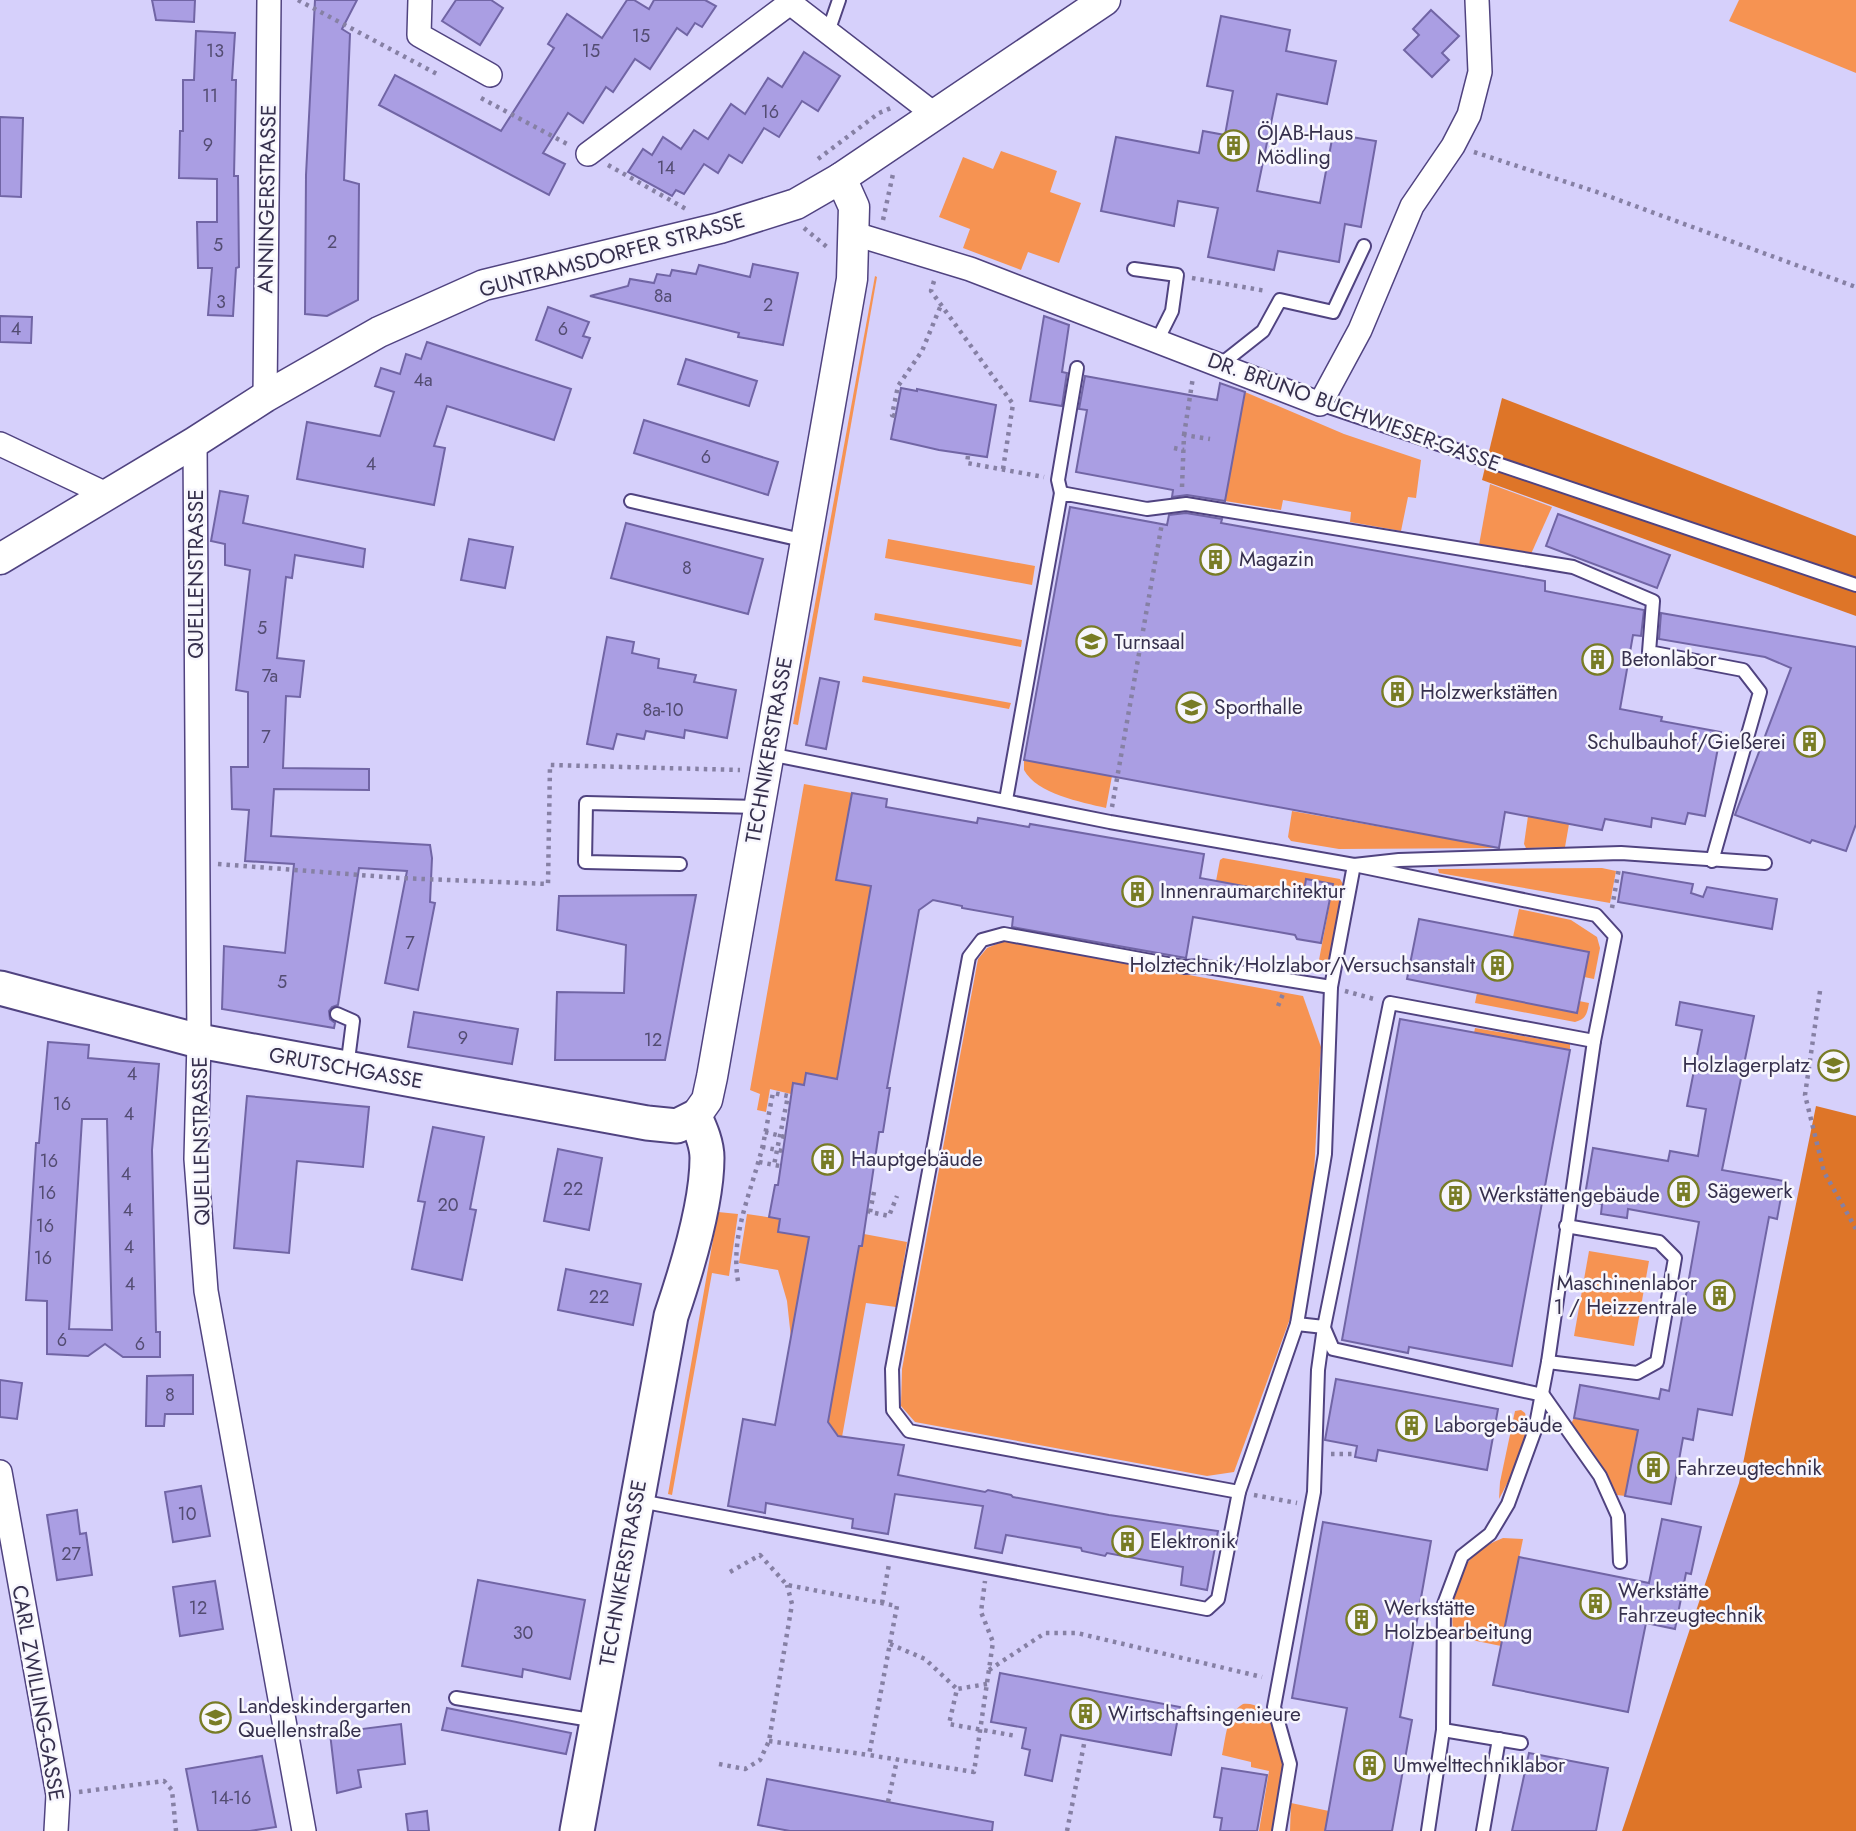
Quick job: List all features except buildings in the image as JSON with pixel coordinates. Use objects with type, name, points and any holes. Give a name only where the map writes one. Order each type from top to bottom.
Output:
[{"type":"main road","name":"GRUTSCHGASSE","points":[[0,988],[199,1041],[647,1123],[686,1122]]},
{"type":"main road","name":"TECHNIKERSTRASSE","points":[[577,1831],[671,1316],[684,1278],[703,1195],[707,1157],[703,1134],[686,1122]]},
{"type":"street","name":"ANNINGERSTRASSE","points":[[265,397],[269,0]]},
{"type":"street","points":[[420,0],[419,35],[490,75]]},
{"type":"street","name":"GUNTRAMSDORFER STRASSE","points":[[0,559],[265,397],[379,332],[484,285],[720,228],[796,204],[841,178],[1105,0]]},
{"type":"street","points":[[1320,404],[1360,330],[1412,206],[1453,146],[1469,115],[1480,72],[1477,0]]},
{"type":"street","points":[[588,155],[790,3],[934,114]]},
{"type":"street","name":"TECHNIKERSTRASSE","points":[[686,1122],[707,1100],[712,1077],[852,279],[854,207],[841,178]]},
{"type":"street","name":"DR. BRUNO BUCHWIESER-GASSE","points":[[855,234],[970,269],[1320,404]]},
{"type":"street","name":"QUELLENSTRASSE","points":[[195,442],[199,1041],[197,1159],[206,1291],[304,1831]]},
{"type":"street","points":[[0,444],[106,494]]},
{"type":"street","name":"CARL ZWILLING-GASSE","points":[[0,1472],[58,1795],[57,1831]]},
{"type":"lane","points":[[828,32],[839,0]]},
{"type":"lane","points":[[1220,365],[1263,331],[1280,300],[1333,312],[1364,246]]},
{"type":"lane","points":[[1134,269],[1177,275],[1172,311],[1157,341]]},
{"type":"lane","points":[[1006,800],[1061,493],[1058,480],[1077,368]]},
{"type":"lane","name":"DR. BRUNO BUCHWIESER-GASSE","points":[[1320,404],[1856,585]]},
{"type":"lane","points":[[1061,493],[1147,509],[1186,505],[1573,567],[1653,601],[1649,652],[1743,670],[1760,692],[1712,860]]},
{"type":"lane","points":[[631,501],[806,541]]},
{"type":"lane","points":[[767,762],[1006,800],[1110,822],[1354,865],[1596,915],[1615,936],[1594,1041],[1543,1395],[1535,1430],[1508,1504],[1490,1534],[1462,1556],[1444,1604],[1443,1730],[1428,1831]]},
{"type":"lane","points":[[680,864],[585,862],[586,803],[759,807]]},
{"type":"lane","points":[[1354,865],[1399,860],[1621,853],[1765,863]]},
{"type":"lane","points":[[636,1500],[1207,1609],[1218,1599],[1239,1492],[1297,1324],[1325,1154],[1331,987],[1354,865]]},
{"type":"lane","points":[[1239,1492],[909,1431],[892,1410],[892,1369],[969,957],[982,940],[1004,934],[1184,967],[1201,967],[1331,987]]},
{"type":"lane","points":[[1279,1831],[1290,1764],[1274,1707],[1314,1492],[1318,1370],[1324,1327],[1390,1003],[1594,1041]]},
{"type":"lane","points":[[337,1014],[353,1021],[346,1068]]},
{"type":"lane","points":[[1548,1362],[1637,1373],[1657,1362],[1675,1258],[1659,1242],[1566,1226]]},
{"type":"lane","points":[[1297,1324],[1324,1327]]},
{"type":"lane","points":[[1324,1327],[1333,1349],[1543,1395],[1600,1476],[1618,1516],[1620,1562]]},
{"type":"lane","points":[[456,1698],[597,1721]]},
{"type":"lane","points":[[1443,1730],[1521,1743]]},
{"type":"lane","points":[[1483,1831],[1499,1739]]},
{"type":"path","points":[[298,0],[443,77]]},
{"type":"path","points":[[479,97],[720,228]]},
{"type":"path","points":[[813,162],[879,114],[896,106]]},
{"type":"path","points":[[1453,146],[1597,192],[1856,287]]},
{"type":"path","points":[[937,273],[932,291],[1013,404],[1003,469]]},
{"type":"path","points":[[1177,275],[1275,293],[1280,300]]},
{"type":"path","points":[[895,416],[892,415],[898,386],[922,351],[941,304]]},
{"type":"path","points":[[1184,475],[1184,435],[1194,373]]},
{"type":"path","points":[[1184,435],[1210,439]]},
{"type":"path","points":[[1174,448],[1184,450]]},
{"type":"path","points":[[968,456],[967,463],[1058,480]]},
{"type":"path","points":[[1110,822],[1165,508]]},
{"type":"path","points":[[198,863],[399,878],[548,884],[550,765],[767,762]]},
{"type":"path","points":[[1614,903],[1619,872]]},
{"type":"path","points":[[1331,987],[1390,1003]]},
{"type":"path","points":[[1820,991],[1805,1095],[1825,1172],[1856,1229]]},
{"type":"path","points":[[738,1281],[734,1262],[744,1202],[759,1162],[773,1093],[788,1096],[777,1165],[759,1162]]},
{"type":"path","points":[[765,1132],[783,1136]]},
{"type":"path","points":[[762,1147],[780,1151]]},
{"type":"path","points":[[874,1192],[870,1212],[889,1216],[897,1196]]},
{"type":"path","points":[[1316,1455],[1356,1454]]},
{"type":"path","points":[[1239,1492],[1287,1501]]},
{"type":"path","points":[[719,1765],[746,1769],[760,1760],[769,1741],[792,1604],[787,1585],[760,1555],[730,1572]]},
{"type":"path","points":[[882,1603],[888,1566]]},
{"type":"path","points":[[769,1741],[974,1772],[993,1642],[981,1612],[985,1578]]},
{"type":"path","points":[[787,1585],[897,1606],[869,1755]]},
{"type":"path","points":[[989,1671],[1045,1633],[1077,1633],[1278,1681]]},
{"type":"path","points":[[890,1644],[925,1659],[957,1689]]},
{"type":"path","points":[[957,1689],[987,1684]]},
{"type":"path","points":[[957,1689],[950,1724],[1016,1736]]},
{"type":"path","points":[[1067,1831],[1086,1740]]},
{"type":"path","points":[[888,1802],[897,1760]]},
{"type":"path","points":[[58,1795],[164,1781],[172,1790],[176,1831]]},
{"type":"shaded area","points":[[1739,0],[1856,0],[1856,73],[1729,21]]},
{"type":"shaded area","points":[[1001,151],[1057,171],[1050,192],[1081,203],[1059,263],[1028,252],[1021,270],[963,248],[970,229],[939,217],[963,157],[993,169]]},
{"type":"shaded area","points":[[875,276],[877,277],[798,725],[793,724]]},
{"type":"shaded area","points":[[1245,392],[1344,434],[1421,460],[1416,498],[1408,497],[1401,531],[1350,522],[1351,512],[1283,500],[1281,510],[1225,501]]},
{"type":"shaded area","points":[[1502,398],[1856,536],[1856,616],[1482,480]]},
{"type":"shaded area","points":[[1490,484],[1552,507],[1531,554],[1479,545]]},
{"type":"shaded area","points":[[888,539],[1035,566],[1032,585],[885,558]]},
{"type":"shaded area","points":[[875,613],[1022,640],[1021,647],[874,620]]},
{"type":"shaded area","points":[[863,676],[1011,703],[1009,709],[862,682]]},
{"type":"shaded area","points":[[1024,760],[1112,776],[1106,808],[1049,791],[1030,778],[1024,770]]},
{"type":"shaded area","points":[[804,784],[852,793],[836,880],[871,886],[837,1079],[806,1073],[804,1085],[793,1083],[791,1094],[770,1089],[766,1112],[757,1110],[760,1094],[750,1090]]},
{"type":"shaded area","points":[[1292,811],[1499,848],[1339,849],[1291,841],[1288,837]]},
{"type":"shaded area","points":[[1528,816],[1569,824],[1565,847],[1526,848],[1524,844]]},
{"type":"shaded area","points":[[1223,858],[1340,879],[1343,884],[1330,959],[1319,960],[1333,886],[1331,884],[1306,881],[1303,897],[1216,881],[1220,860]]},
{"type":"shaded area","points":[[1602,868],[1616,871],[1610,903],[1439,873],[1438,869]]},
{"type":"shaded area","points":[[1519,909],[1571,920],[1597,937],[1600,948],[1594,979],[1584,977],[1513,937]]},
{"type":"shaded area","points":[[1004,941],[1303,996],[1321,1047],[1313,1191],[1295,1305],[1234,1472],[1207,1476],[915,1422],[901,1406],[902,1369],[978,959],[987,948]]},
{"type":"shaded area","points":[[1477,993],[1589,1003],[1585,1016],[1575,1022],[1475,1003]]},
{"type":"shaded area","points":[[1475,1028],[1570,1044],[1570,1050],[1474,1033]]},
{"type":"shaded area","points":[[1816,1106],[1856,1116],[1856,1831],[1622,1831],[1739,1483]]},
{"type":"shaded area","points":[[718,1212],[738,1214],[729,1276],[712,1273],[672,1495],[668,1494]]},
{"type":"shaded area","points":[[747,1214],[780,1219],[809,1237],[791,1338],[787,1301],[778,1270],[739,1263]]},
{"type":"shaded area","points":[[864,1234],[907,1242],[896,1307],[866,1303],[842,1437],[838,1436],[828,1422],[859,1246],[862,1246]]},
{"type":"shaded area","points":[[1589,1251],[1649,1261],[1634,1346],[1574,1336]]},
{"type":"shaded area","points":[[1521,1410],[1525,1413],[1526,1433],[1514,1468],[1499,1499],[1515,1411]]},
{"type":"shaded area","points":[[1574,1418],[1638,1430],[1625,1496],[1617,1495],[1597,1458],[1571,1424]]},
{"type":"shaded area","points":[[1503,1538],[1523,1539],[1501,1646],[1462,1638],[1453,1631],[1452,1615],[1460,1574],[1476,1553]]},
{"type":"shaded area","points":[[1243,1704],[1254,1705],[1270,1718],[1276,1727],[1283,1750],[1284,1771],[1273,1831],[1259,1831],[1269,1771],[1251,1767],[1251,1762],[1222,1755],[1230,1720],[1237,1708]]},
{"type":"shaded area","points":[[1291,1803],[1329,1811],[1325,1831],[1290,1831]]},
{"type":"place","name":"ÖJAB-Haus Mödling","points":[[1234,145]]},
{"type":"place","name":"Magazin","points":[[1216,559]]},
{"type":"place","name":"Turnsaal","points":[[1091,642]]},
{"type":"place","name":"Betonlabor","points":[[1598,659]]},
{"type":"place","name":"Holzwerkstätten","points":[[1397,692]]},
{"type":"place","name":"Sporthalle","points":[[1191,707]]},
{"type":"place","name":"Schulbauhof/Gießerei","points":[[1809,742]]},
{"type":"place","name":"Innenraumarchitektur","points":[[1137,891]]},
{"type":"place","name":"Holztechnik/Holzlabor/Versuchsanstalt","points":[[1498,965]]},
{"type":"place","name":"Holzlagerplatz","points":[[1833,1065]]},
{"type":"place","name":"Hauptgebäude","points":[[828,1159]]},
{"type":"place","name":"Sägewerk","points":[[1684,1191]]},
{"type":"place","name":"Werkstättengebäude","points":[[1456,1195]]},
{"type":"place","name":"Maschinenlabor 1 / Heizzentrale","points":[[1720,1295]]},
{"type":"place","name":"Laborgebäude","points":[[1411,1425]]},
{"type":"place","name":"Fahrzeugtechnik","points":[[1654,1468]]},
{"type":"place","name":"Elektronik","points":[[1127,1541]]},
{"type":"place","name":"Werkstätte Fahrzeugtechnik","points":[[1595,1603]]},
{"type":"place","name":"Werkstätte Holzbearbeitung","points":[[1361,1620]]},
{"type":"place","name":"Wirtschaftsingenieure","points":[[1085,1714]]},
{"type":"place","name":"Landeskindergarten Quellenstraße","points":[[215,1718]]},
{"type":"place","name":"Umwelttechniklabor","points":[[1370,1765]]}]
